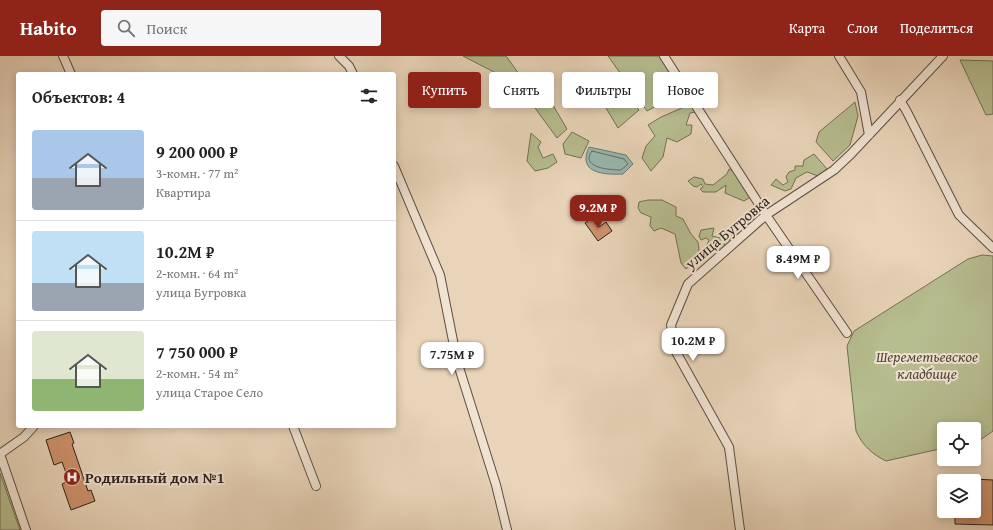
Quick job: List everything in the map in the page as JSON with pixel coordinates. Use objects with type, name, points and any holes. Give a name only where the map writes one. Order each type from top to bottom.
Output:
[{"type":"street","points":[[63,56],[70,72]]},
{"type":"street","points":[[339,56],[349,66],[352,72]]},
{"type":"street","points":[[664,56],[766,215],[847,333]]},
{"type":"street","points":[[839,56],[861,92],[869,135]]},
{"type":"street","name":"улица Бугровка","points":[[740,530],[729,448],[675,350],[671,325],[688,284],[766,215],[834,170],[943,56]]},
{"type":"street","points":[[900,100],[959,215],[993,248]]},
{"type":"street","points":[[396,171],[440,275],[457,361],[496,485],[507,530]]},
{"type":"street","points":[[26,530],[0,454],[24,437],[32,428]]},
{"type":"street","points":[[294,428],[316,486]]},
{"type":"green space","points":[[463,56],[506,56],[518,72],[494,72]]},
{"type":"green space","points":[[608,56],[659,56],[669,72],[653,72],[653,108],[647,111],[645,108],[645,72],[619,72]]},
{"type":"green space","points":[[960,60],[993,61],[993,114],[986,115]]},
{"type":"green space","points":[[855,102],[858,116],[850,145],[833,161],[816,142],[819,132]]},
{"type":"green space","points":[[554,107],[567,129],[557,138],[535,108]]},
{"type":"green space","points":[[606,108],[637,108],[639,110],[618,128]]},
{"type":"green space","points":[[682,108],[694,108],[696,112],[690,113],[686,125],[692,125],[691,134],[677,142],[667,138],[663,157],[651,171],[642,158],[646,146],[655,136],[648,125],[661,117]]},
{"type":"green space","points":[[572,132],[589,141],[581,158],[565,154],[563,144]]},
{"type":"green space","points":[[531,133],[541,142],[538,147],[543,158],[553,154],[557,162],[548,168],[535,171],[527,161]]},
{"type":"green space","points":[[814,154],[827,169],[818,176],[807,172],[796,178],[791,189],[785,191],[771,185],[776,179],[783,185],[788,182],[786,177],[789,172],[795,170],[795,166],[803,166],[804,160]]},
{"type":"green space","points":[[729,169],[735,172],[752,196],[744,201],[725,193],[726,185],[716,192],[703,192],[700,189],[703,187],[701,184],[697,187],[693,186],[688,181],[694,177],[703,179],[705,184],[713,185],[727,174]]},
{"type":"green space","points":[[648,200],[662,200],[676,207],[676,216],[683,219],[691,234],[698,242],[700,257],[686,269],[681,263],[675,234],[661,228],[654,231],[650,226],[651,217],[641,213],[638,208],[639,202]]},
{"type":"green space","points":[[752,214],[754,220],[742,230],[741,233],[725,242],[724,248],[719,252],[712,251],[707,245],[709,240],[706,238],[701,240],[699,236],[701,230],[714,228],[712,236],[720,238],[721,232]]},
{"type":"green space","name":"Шереметьевское кладбище","points":[[982,255],[993,256],[993,431],[981,439],[981,422],[937,422],[937,450],[886,461],[868,449],[856,431],[847,346],[854,331],[968,259]]},
{"type":"green space","points":[[0,473],[20,530],[0,530]]},
{"type":"water","points":[[589,147],[626,155],[633,164],[623,174],[608,174],[594,171],[586,162]]},
{"type":"building","points":[[592,218],[599,227],[606,222],[612,231],[598,241],[585,223]]},
{"type":"building","name":"Родильный дом №1","points":[[70,432],[74,443],[72,444],[88,491],[91,490],[95,501],[71,510],[62,484],[69,481],[62,462],[54,465],[46,440]]},
{"type":"building","points":[[981,479],[993,480],[993,525],[955,524],[955,518],[981,518]]},
{"type":"place","name":"Родильный дом №1","points":[[72,477]]}]
